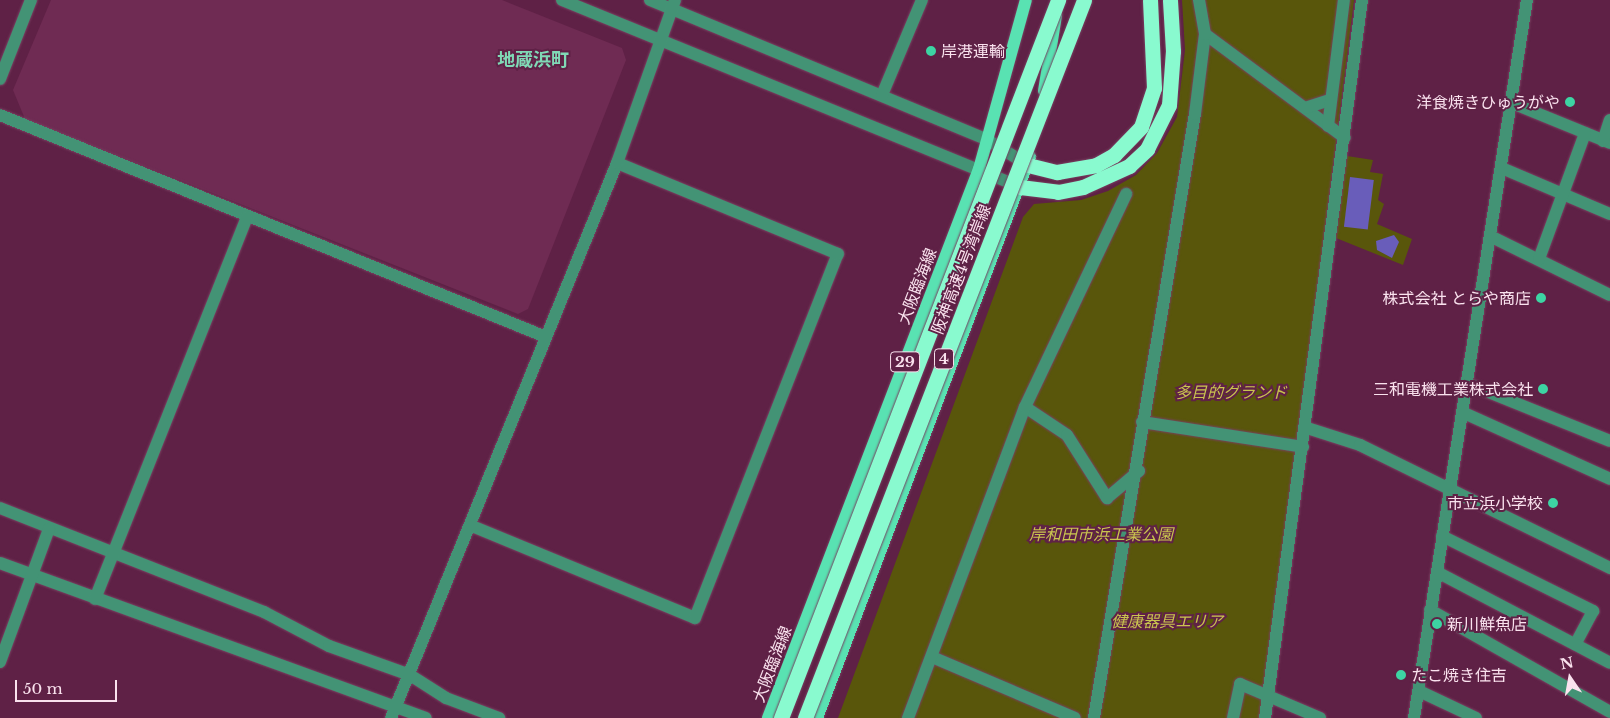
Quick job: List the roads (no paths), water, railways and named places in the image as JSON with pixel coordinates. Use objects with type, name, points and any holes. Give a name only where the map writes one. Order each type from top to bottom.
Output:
[{"type":"highway","name":"阪神高速4号湾岸線","points":[[780,718],[1059,0]]},
{"type":"highway","name":"阪神高速4号湾岸線","points":[[804,718],[1084,0]]},
{"type":"highway","points":[[1028,165],[1058,172],[1096,164],[1114,155],[1141,127],[1154,88],[1150,0]]},
{"type":"highway","points":[[1020,187],[1058,192],[1083,187],[1129,166],[1147,149],[1169,105],[1173,51],[1170,0]]},
{"type":"main road","name":"大阪臨海線","points":[[768,718],[979,169],[1026,0]]},
{"type":"main road","points":[[817,718],[1028,165],[1059,0]]},
{"type":"street","points":[[0,79],[31,0]]},
{"type":"street","points":[[562,0],[1020,187]]},
{"type":"street","points":[[580,0],[625,25]]},
{"type":"street","points":[[650,0],[674,2],[729,23],[776,52],[986,139],[1028,165]]},
{"type":"street","points":[[882,95],[922,0]]},
{"type":"street","points":[[1094,718],[1139,471],[1142,422],[1205,34],[1198,0]]},
{"type":"street","points":[[1328,126],[1344,0]]},
{"type":"street","points":[[1265,718],[1345,138],[1362,0]]},
{"type":"street","points":[[1414,718],[1436,572],[1464,413],[1466,383],[1504,169],[1527,0]]},
{"type":"street","points":[[394,712],[472,526],[616,163],[674,2]]},
{"type":"street","points":[[1205,34],[1345,138]]},
{"type":"street","points":[[1305,108],[1330,100]]},
{"type":"street","points":[[1512,103],[1607,142],[1610,120]]},
{"type":"street","points":[[0,115],[546,337]]},
{"type":"street","points":[[1539,259],[1585,133]]},
{"type":"street","points":[[472,526],[695,618],[838,254],[616,163]]},
{"type":"street","points":[[1504,169],[1610,214]]},
{"type":"street","points":[[908,718],[1024,407],[1126,194]]},
{"type":"street","points":[[95,599],[247,217]]},
{"type":"street","points":[[1492,237],[1610,295]]},
{"type":"street","points":[[1466,383],[1610,441]]},
{"type":"street","points":[[1024,407],[1067,435],[1107,498],[1139,471]]},
{"type":"street","points":[[1464,413],[1610,479]]},
{"type":"street","points":[[1142,422],[1303,446]]},
{"type":"street","points":[[1304,426],[1360,445],[1452,488],[1610,568]]},
{"type":"street","points":[[0,508],[264,612],[329,646],[410,674],[446,698],[499,718]]},
{"type":"street","points":[[0,662],[50,528]]},
{"type":"street","points":[[1442,536],[1592,611],[1575,645]]},
{"type":"street","points":[[0,563],[394,712],[426,718]]},
{"type":"street","points":[[1436,572],[1610,663]]},
{"type":"street","points":[[1430,610],[1610,712]]},
{"type":"street","points":[[932,657],[1075,718]]},
{"type":"street","points":[[1233,718],[1240,684],[1320,718]]},
{"type":"street","points":[[1419,691],[1476,718]]},
{"type":"place","name":"岸港運輸","points":[[931,51]]},
{"type":"place","name":"洋食焼きひゅうがや","points":[[1570,102]]},
{"type":"place","name":"株式会社 とらや商店","points":[[1541,298]]},
{"type":"place","name":"三和電機工業株式会社","points":[[1543,389]]},
{"type":"place","name":"市立浜小学校","points":[[1553,503]]},
{"type":"place","name":"新川鮮魚店","points":[[1437,624]]},
{"type":"place","name":"たこ焼き住吉","points":[[1401,675]]},
{"type":"district","name":"地蔵浜町","points":[[533,60]]},
{"type":"park label","name":"多目的グランド","points":[[1231,392]]},
{"type":"park label","name":"岸和田市浜工業公園","points":[[1101,534]]},
{"type":"park label","name":"健康器具エリア","points":[[1167,621]]}]
